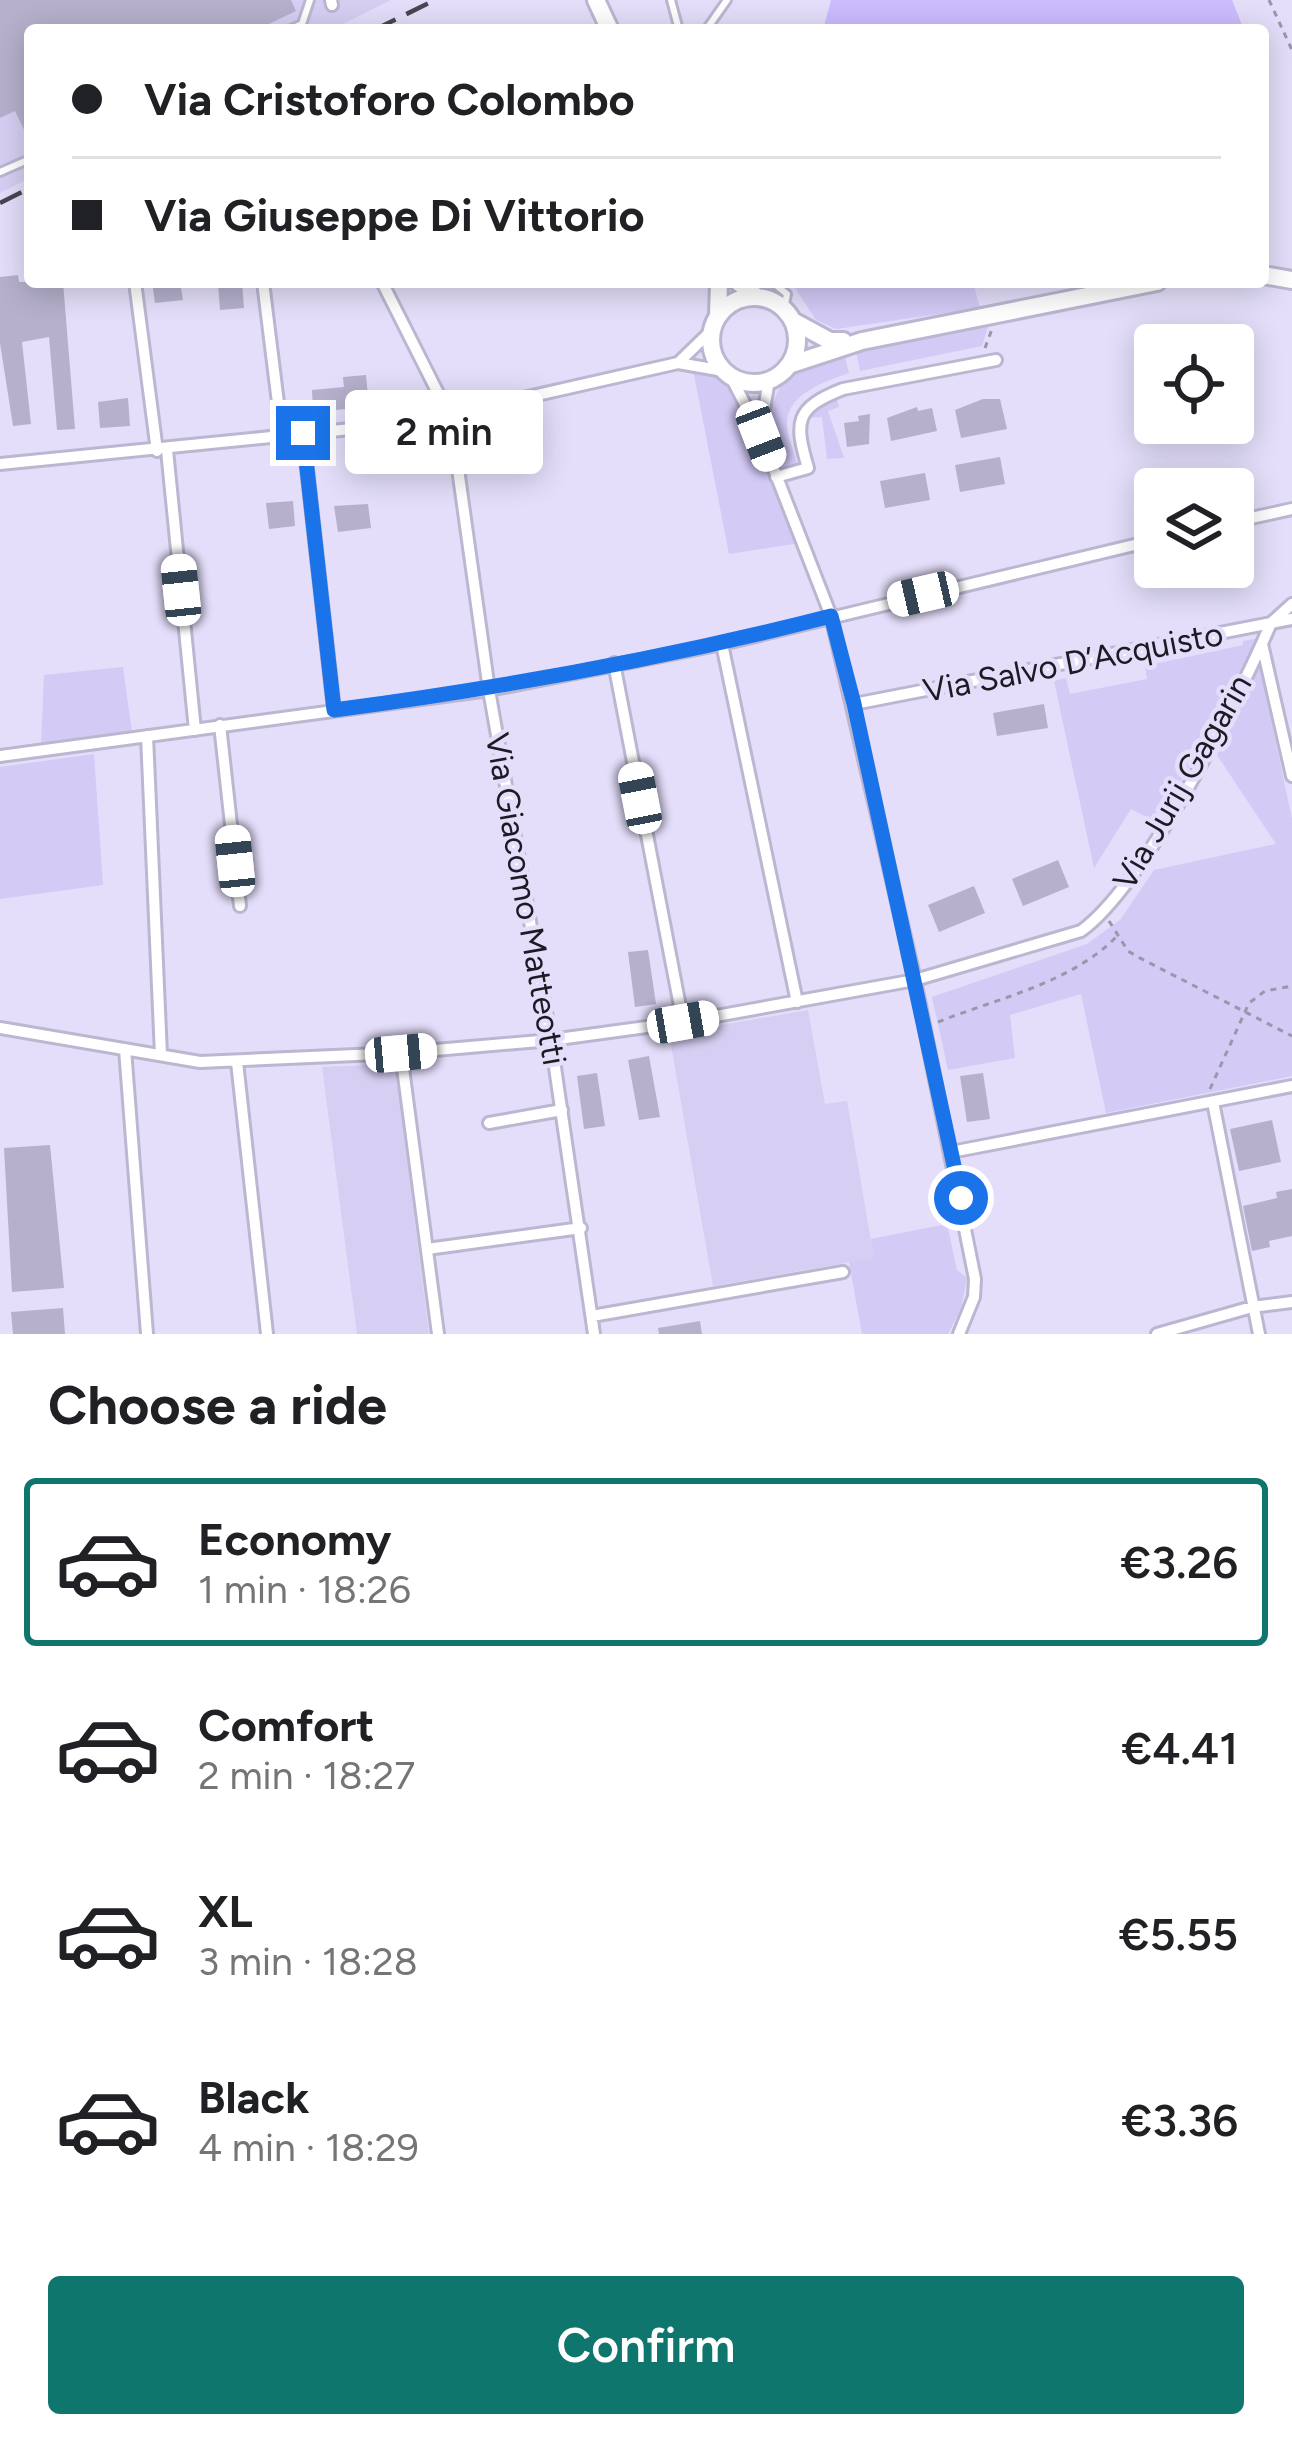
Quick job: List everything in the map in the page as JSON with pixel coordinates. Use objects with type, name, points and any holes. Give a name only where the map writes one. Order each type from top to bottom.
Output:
[{"type":"street","points":[[136,288],[162,451],[195,730]]},
{"type":"street","points":[[263,288],[282,435]]},
{"type":"street","name":"Via Giacomo Matteotti","points":[[385,288],[451,419],[594,1334]]},
{"type":"street","points":[[718,288],[711,345],[761,436],[831,616],[854,704],[926,1027],[975,1279],[974,1298],[958,1334]]},
{"type":"street","points":[[746,288],[830,341],[862,340]]},
{"type":"street","points":[[0,464],[451,419],[484,407],[678,362],[742,381],[769,380],[790,365],[862,340],[1126,288]]},
{"type":"street","points":[[678,362],[735,301],[757,297]]},
{"type":"street","points":[[789,315],[797,344],[790,365]]},
{"type":"street","points":[[776,477],[808,468],[799,421],[819,398],[842,389],[996,360]]},
{"type":"street","points":[[761,436],[769,380]]},
{"type":"street","points":[[303,433],[334,710]]},
{"type":"street","points":[[1254,517],[1292,509]]},
{"type":"street","points":[[0,756],[490,690],[722,644],[1134,545]]},
{"type":"street","name":"Via Jurij Gagarin","points":[[0,1028],[200,1062],[551,1040],[683,1022],[915,980],[1081,931],[1122,890],[1192,777],[1271,623],[1292,604]]},
{"type":"street","name":"Via Salvo D’Acquisto","points":[[854,704],[1292,619]]},
{"type":"street","points":[[722,644],[796,1002]]},
{"type":"street","points":[[1262,644],[1292,776]]},
{"type":"street","points":[[614,663],[683,1022]]},
{"type":"street","points":[[220,725],[240,906]]},
{"type":"street","points":[[147,736],[161,1054]]},
{"type":"street","points":[[125,1049],[147,1334]]},
{"type":"street","points":[[401,1053],[438,1334]]},
{"type":"street","points":[[237,1062],[267,1334]]},
{"type":"street","points":[[951,1152],[1292,1086]]},
{"type":"street","points":[[1213,1102],[1259,1334]]},
{"type":"street","points":[[489,1123],[562,1110]]},
{"type":"street","points":[[427,1250],[581,1228]]},
{"type":"street","points":[[592,1316],[843,1272]]},
{"type":"street","points":[[1157,1334],[1252,1307],[1292,1302]]},
{"type":"lane","points":[[780,288],[787,294],[789,315]]},
{"type":"path","points":[[1268,0],[1292,50]]},
{"type":"path","points":[[974,352],[985,350],[993,324]]},
{"type":"path","points":[[1101,916],[1138,957],[1292,1036]]},
{"type":"path","points":[[926,1027],[1068,972],[1118,934]]},
{"type":"path","points":[[1213,1102],[1208,1084],[1256,995],[1292,986]]},
{"type":"shaded area","points":[[0,0],[391,0],[343,24],[24,24],[24,181],[0,193]]},
{"type":"shaded area","points":[[831,0],[1232,0],[1242,24],[825,24]]},
{"type":"shaded area","points":[[795,288],[975,288],[980,308],[836,329],[816,320]]},
{"type":"shaded area","points":[[989,324],[982,346],[860,371],[856,351]]},
{"type":"shaded area","points":[[844,353],[849,373],[810,390],[789,412],[788,432],[797,463],[782,467],[772,423],[778,392],[801,370]]},
{"type":"shaded area","points":[[696,370],[724,376],[746,407],[800,543],[729,554]]},
{"type":"shaded area","points":[[836,396],[839,407],[828,411],[844,458],[827,459],[822,417],[809,418],[813,409]]},
{"type":"shaded area","points":[[1260,638],[1158,823],[1131,809],[1094,868],[1054,681],[1066,678],[1070,694],[1147,679],[1145,666]]},
{"type":"shaded area","points":[[1259,663],[1292,819],[1292,1076],[1106,1113],[1081,994],[1010,1015],[1015,1058],[948,1070],[932,997],[1087,944],[1120,920],[1154,870],[1276,844],[1217,755]]},
{"type":"shaded area","points":[[123,667],[132,732],[41,744],[44,675]]},
{"type":"shaded area","points":[[94,754],[103,885],[0,899],[0,767]]},
{"type":"shaded area","points":[[808,1010],[825,1104],[847,1101],[874,1258],[713,1286],[669,1034]]},
{"type":"shaded area","points":[[395,1064],[429,1334],[357,1334],[322,1067]]},
{"type":"shaded area","points":[[947,1224],[957,1270],[967,1278],[961,1309],[948,1334],[862,1334],[849,1262],[874,1258],[871,1239]]},
{"type":"building","points":[[0,0],[291,0],[296,11],[269,24],[24,24],[24,130],[15,111],[0,118]]},
{"type":"building","points":[[18,275],[24,288],[63,288],[75,429],[57,430],[49,337],[22,342],[31,424],[13,426],[0,343],[0,277]]},
{"type":"building","points":[[153,288],[181,288],[183,300],[155,303]]},
{"type":"building","points":[[218,288],[242,288],[244,308],[220,310]]},
{"type":"building","points":[[366,375],[369,407],[313,412],[312,390],[344,387],[343,377]]},
{"type":"building","points":[[128,398],[130,426],[100,428],[98,402]]},
{"type":"building","points":[[983,399],[1000,399],[1007,429],[961,438],[955,410]]},
{"type":"building","points":[[917,407],[918,411],[932,408],[937,431],[891,441],[887,418]]},
{"type":"building","points":[[870,414],[869,444],[847,447],[844,423]]},
{"type":"building","points":[[1000,457],[1005,484],[960,492],[955,465]]},
{"type":"building","points":[[925,473],[930,500],[885,508],[880,481]]},
{"type":"building","points":[[293,501],[295,526],[269,529],[266,503]]},
{"type":"building","points":[[368,504],[371,528],[338,532],[334,506]]},
{"type":"building","points":[[1044,704],[1048,728],[997,736],[993,713]]},
{"type":"building","points":[[1058,860],[1069,887],[1023,906],[1012,879]]},
{"type":"building","points":[[974,886],[985,913],[939,932],[928,905]]},
{"type":"building","points":[[648,950],[656,1004],[635,1007],[628,952]]},
{"type":"building","points":[[649,1056],[660,1117],[639,1120],[628,1060]]},
{"type":"building","points":[[597,1073],[605,1126],[584,1129],[577,1076]]},
{"type":"building","points":[[983,1073],[990,1119],[967,1122],[960,1076]]},
{"type":"building","points":[[1272,1120],[1281,1162],[1239,1171],[1230,1129]]},
{"type":"building","points":[[50,1145],[64,1288],[12,1292],[4,1148]]},
{"type":"building","points":[[1292,1189],[1292,1236],[1252,1251],[1243,1206]]},
{"type":"building","points":[[63,1308],[65,1334],[13,1334],[11,1312]]},
{"type":"building","points":[[700,1321],[702,1334],[659,1334],[658,1328]]},
{"type":"railway","points":[[386,24],[435,0]]},
{"type":"railway","points":[[0,203],[24,191]]},
{"type":"route","points":[[303,433],[334,710],[490,690],[722,644],[831,616],[961,1198]]}]
